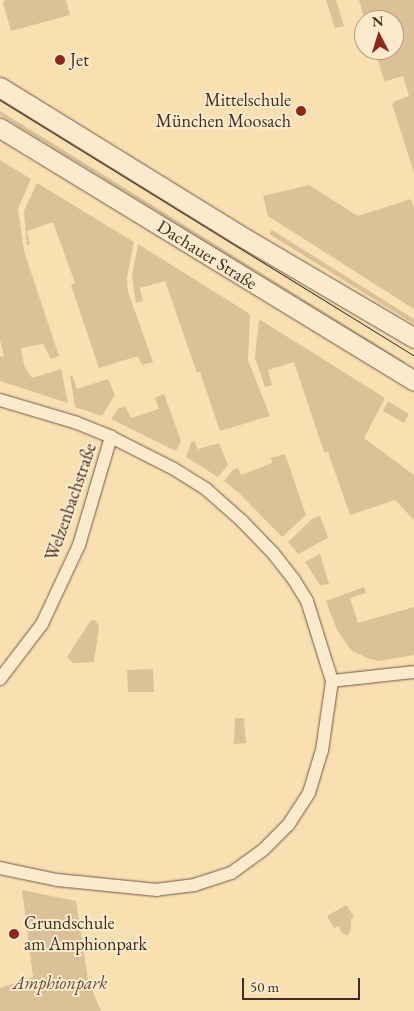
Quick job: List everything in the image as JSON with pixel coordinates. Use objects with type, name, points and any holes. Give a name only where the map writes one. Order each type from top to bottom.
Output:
[{"type":"main road","name":"Dachauer Straße","points":[[0,87],[236,233],[414,338]]},
{"type":"main road","name":"Dachauer Straße","points":[[0,128],[414,382]]},
{"type":"street","points":[[0,400],[77,423],[111,437],[174,469],[206,489],[242,521],[273,553],[307,601],[332,682],[322,750],[309,793],[288,825],[276,838],[231,873],[195,885],[157,890],[66,881],[0,868]]},
{"type":"street","name":"Welzenbachstraße","points":[[0,679],[42,624],[79,546],[111,437]]},
{"type":"street","points":[[332,682],[414,672]]},
{"type":"green space","points":[[5,0],[66,0],[70,15],[11,31],[3,3]]},
{"type":"green space","points":[[326,0],[336,0],[344,26],[335,28]]},
{"type":"green space","points":[[359,0],[414,0],[414,173],[392,104],[409,96],[403,76],[384,80],[378,60],[404,60],[404,10],[362,10]]},
{"type":"green space","points":[[0,111],[405,362],[402,368],[315,309],[0,115]]},
{"type":"green space","points":[[0,160],[31,179],[18,209],[24,251],[59,356],[51,359],[43,344],[21,348],[24,365],[32,378],[61,369],[68,403],[0,381],[0,357],[4,356],[0,340]]},
{"type":"green space","points":[[37,183],[134,242],[127,277],[128,292],[153,362],[142,365],[138,356],[99,368],[71,285],[75,283],[53,222],[27,231],[30,244],[27,245],[24,211]]},
{"type":"green space","points":[[309,185],[358,216],[411,199],[414,208],[414,309],[268,216],[263,196]]},
{"type":"green space","points":[[272,230],[414,319],[414,324],[269,234]]},
{"type":"green space","points":[[138,244],[250,314],[248,360],[270,416],[220,431],[200,372],[197,373],[165,281],[140,288],[143,301],[136,303],[132,277]]},
{"type":"green space","points":[[259,319],[385,398],[364,438],[414,475],[414,520],[395,500],[350,515],[328,452],[324,452],[294,362],[268,370],[272,385],[265,387],[255,358]]},
{"type":"green space","points":[[72,375],[77,389],[108,379],[115,395],[102,416],[75,407],[70,376]]},
{"type":"green space","points":[[164,394],[181,441],[176,451],[111,419],[118,409],[125,406],[131,418],[159,409],[155,398]]},
{"type":"green space","points":[[388,401],[409,414],[404,423],[383,411]]},
{"type":"green space","points":[[194,441],[198,449],[219,443],[228,465],[218,477],[186,457],[191,442]]},
{"type":"green space","points":[[285,454],[306,515],[282,537],[239,493],[224,481],[233,470],[238,468],[241,475],[272,463],[271,458]]},
{"type":"green space","points":[[320,516],[328,538],[298,554],[288,542],[312,519]]},
{"type":"green space","points":[[320,554],[329,584],[320,585],[305,562]]},
{"type":"green space","points":[[364,587],[366,593],[350,598],[358,623],[414,607],[414,655],[378,661],[351,650],[337,630],[326,601]]},
{"type":"green space","points":[[91,620],[96,621],[99,626],[94,662],[73,663],[67,657]]},
{"type":"green space","points":[[153,669],[154,692],[128,692],[127,670]]},
{"type":"green space","points":[[235,718],[244,718],[246,743],[234,744]]},
{"type":"green space","name":"Amphionpark","points":[[22,890],[76,901],[88,980],[101,1011],[0,1011],[0,988],[33,977]]},
{"type":"green space","points":[[346,905],[354,916],[351,919],[351,930],[347,936],[341,932],[339,926],[334,928],[327,916]]},
{"type":"tram line","points":[[0,100],[414,356]]},
{"type":"place","name":"Jet","points":[[60,60]]},
{"type":"place","name":"Mittelschule München Moosach","points":[[301,111]]},
{"type":"place","name":"Grundschule am Amphionpark","points":[[14,934]]}]
